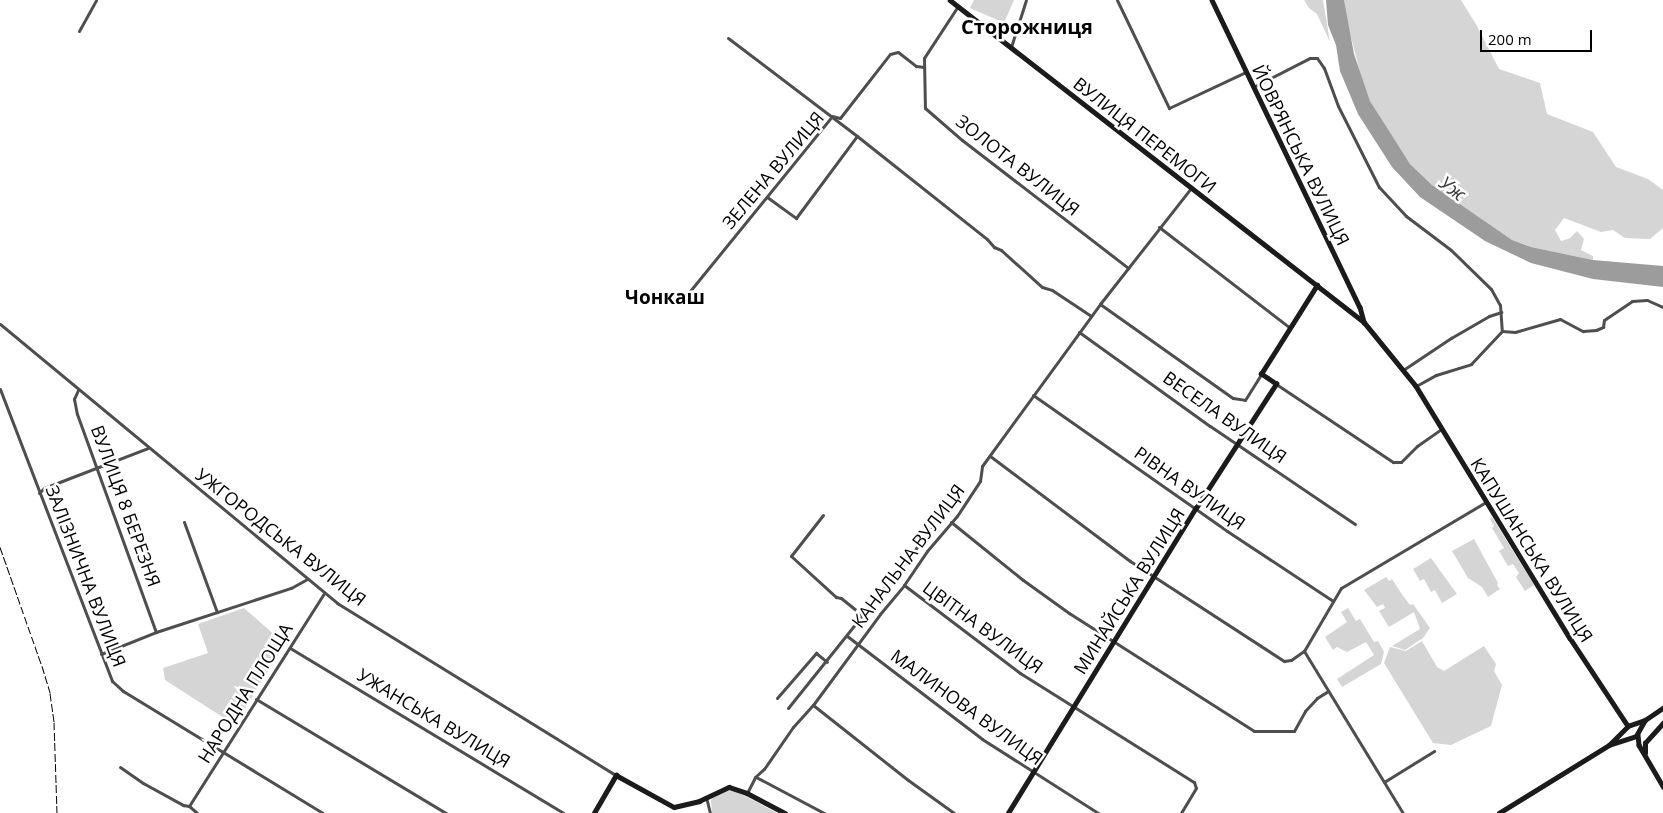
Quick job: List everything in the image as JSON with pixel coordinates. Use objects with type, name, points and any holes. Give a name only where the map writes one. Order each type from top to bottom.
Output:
[{"type":"street","points":[[79,31],[96,0]]},
{"type":"street","name":"ВУЛИЦЯ ПЕРЕМОГИ","points":[[950,0],[1364,322],[1416,386]]},
{"type":"street","points":[[1010,47],[1026,0]]},
{"type":"street","points":[[1118,0],[1169,108],[1246,72]]},
{"type":"street","name":"ЙОВРЯНСЬКА ВУЛИЦЯ","points":[[1212,0],[1360,308],[1364,322]]},
{"type":"street","points":[[924,66],[928,51],[958,6]]},
{"type":"street","points":[[728,38],[857,136],[988,240],[994,247],[1002,250],[1042,287],[1052,290],[1091,316]]},
{"type":"street","name":"ЗЕЛЕНА ВУЛИЦЯ","points":[[690,291],[831,118],[840,118],[893,52],[898,52],[916,66],[924,66]]},
{"type":"street","points":[[1253,87],[1310,58],[1317,58],[1324,68],[1338,106],[1379,187],[1406,216],[1451,250],[1497,297],[1501,312],[1502,331],[1471,364],[1436,375],[1416,386]]},
{"type":"street","name":"ЗОЛОТА ВУЛИЦЯ","points":[[924,66],[925,108],[962,140],[1128,268]]},
{"type":"street","points":[[767,197],[796,218],[857,136]]},
{"type":"street","name":"КАНАЛЬНА ВУЛИЦЯ","points":[[748,793],[755,777],[764,769],[793,727],[813,705],[977,486],[980,481],[982,466],[1091,316],[1191,188]]},
{"type":"street","points":[[1160,227],[1290,328]]},
{"type":"street","points":[[1100,304],[1233,398],[1245,400],[1316,285]]},
{"type":"street","points":[[1502,331],[1515,332],[1560,319],[1583,331],[1596,330],[1603,327],[1604,320],[1632,301],[1647,300],[1663,307]]},
{"type":"street","points":[[1403,370],[1489,316],[1501,312]]},
{"type":"street","name":"УЖГОРОДСЬКА ВУЛИЦЯ","points":[[0,324],[324,593],[616,775]]},
{"type":"street","name":"ВЕСЕЛА ВУЛИЦЯ","points":[[1080,332],[1237,444],[1355,524]]},
{"type":"street","points":[[1262,374],[1393,462],[1401,462],[1422,442],[1442,429]]},
{"type":"street","name":"МИНАЙСЬКА ВУЛИЦЯ","points":[[1008,813],[1196,508],[1276,384]]},
{"type":"street","name":"КАПУШАНСЬКА ВУЛИЦЯ","points":[[1416,386],[1486,502],[1628,727]]},
{"type":"street","name":"ЗАЛІЗНИЧНА ВУЛИЦЯ","points":[[0,389],[108,674],[117,687],[323,813]]},
{"type":"street","name":"ВУЛИЦЯ 8 БЕРЕЗНЯ","points":[[78,390],[74,399],[77,414],[156,632]]},
{"type":"street","name":"РІВНА ВУЛИЦЯ","points":[[1034,395],[1333,601]]},
{"type":"street","points":[[40,493],[44,488],[98,470],[148,448]]},
{"type":"street","points":[[990,456],[1130,561],[1284,660],[1291,660],[1304,650],[1341,588],[1486,502]]},
{"type":"street","points":[[823,514],[791,556],[836,597],[841,598],[862,615]]},
{"type":"street","points":[[184,522],[217,612]]},
{"type":"street","points":[[951,522],[1024,580],[1114,641],[1254,731],[1294,731],[1305,711],[1317,698],[1328,690]]},
{"type":"street","points":[[788,708],[827,662],[933,527]]},
{"type":"street","name":"НАРОДНА ПЛОЩА","points":[[101,654],[156,632],[291,588],[307,579]]},
{"type":"street","name":"ЦВІТНА ВУЛИЦЯ","points":[[904,585],[1020,673],[1194,782],[1196,788],[1181,813]]},
{"type":"street","name":"НАРОДНА ПЛОЩА","points":[[189,806],[324,593]]},
{"type":"street","name":"МАЛИНОВА ВУЛИЦЯ","points":[[847,636],[982,739],[1091,811],[1098,813]]},
{"type":"street","name":"УЖАНСЬКА ВУЛИЦЯ","points":[[290,648],[564,813]]},
{"type":"street","points":[[1304,650],[1403,813]]},
{"type":"street","points":[[777,698],[816,653],[827,662]]},
{"type":"street","points":[[256,699],[446,813]]},
{"type":"street","points":[[813,705],[908,780],[954,813]]},
{"type":"street","points":[[1609,745],[1628,727],[1645,720],[1663,708]]},
{"type":"street","points":[[1499,813],[1609,745],[1629,737],[1634,737],[1645,720]]},
{"type":"street","points":[[1638,744],[1645,743],[1663,723]]},
{"type":"street","points":[[1628,727],[1637,727],[1638,744],[1663,786]]},
{"type":"street","points":[[1628,727],[1629,737],[1646,759]]},
{"type":"street","points":[[1645,743],[1646,759]]},
{"type":"street","points":[[1384,782],[1434,751]]},
{"type":"street","points":[[120,767],[143,783],[183,805],[189,806],[196,813]]},
{"type":"street","points":[[594,813],[616,775],[674,807],[706,797],[729,787],[748,793],[786,813]]},
{"type":"street","points":[[755,777],[824,813]]},
{"type":"street","points":[[706,797],[710,813]]},
{"type":"shaded area","points":[[974,0],[1014,0],[1004,23],[970,8]]},
{"type":"shaded area","points":[[1304,0],[1323,0],[1330,42],[1317,14],[1309,8]]},
{"type":"shaded area","points":[[1326,0],[1344,0],[1354,54],[1370,101],[1410,164],[1432,185],[1512,240],[1531,247],[1593,260],[1663,266],[1663,287],[1593,279],[1531,263],[1485,241],[1420,197],[1392,167],[1358,114],[1340,71],[1336,45],[1328,25]]},
{"type":"shaded area","points":[[1344,0],[1461,0],[1499,69],[1540,83],[1547,114],[1593,132],[1616,167],[1648,179],[1663,190],[1663,228],[1650,239],[1625,238],[1613,230],[1601,232],[1564,218],[1555,230],[1561,241],[1570,238],[1577,231],[1584,239],[1581,250],[1593,256],[1593,260],[1531,247],[1512,240],[1479,219],[1432,185],[1410,164],[1390,134],[1370,101],[1361,76],[1343,6]]},
{"type":"shaded area","points":[[1492,517],[1534,585],[1525,591],[1516,577],[1519,573],[1513,564],[1508,566],[1499,551],[1504,548],[1492,528],[1494,526],[1490,519]]},
{"type":"shaded area","points":[[1474,539],[1500,589],[1488,597],[1482,587],[1468,578],[1452,551]]},
{"type":"shaded area","points":[[1431,558],[1457,594],[1442,603],[1435,590],[1431,592],[1424,579],[1420,581],[1413,569]]},
{"type":"shaded area","points":[[1386,577],[1389,581],[1392,579],[1410,605],[1413,604],[1430,628],[1423,638],[1405,650],[1392,646],[1420,629],[1414,612],[1389,627],[1379,611],[1385,608],[1383,604],[1377,607],[1364,590]]},
{"type":"shaded area","points":[[244,608],[285,644],[235,725],[165,680],[163,668],[208,653],[198,624]]},
{"type":"shaded area","points":[[1348,608],[1356,621],[1360,619],[1374,642],[1378,641],[1384,652],[1381,664],[1342,687],[1337,679],[1374,655],[1366,642],[1347,652],[1337,647],[1333,650],[1325,637],[1347,622],[1341,612]]},
{"type":"shaded area","points":[[1422,641],[1437,667],[1444,671],[1484,646],[1496,664],[1494,671],[1502,685],[1491,726],[1451,745],[1433,743],[1384,663],[1390,647],[1406,651]]},
{"type":"shaded area","points":[[732,789],[777,813],[712,813],[711,800]]},
{"type":"railway","points":[[0,547],[50,693],[54,722],[57,813]]},
{"type":"district","name":"Сторожниця","points":[[1027,26]]},
{"type":"district","name":"Чонкаш","points":[[665,298]]},
{"type":"water label","name":"Уж","points":[[1452,189]]}]
